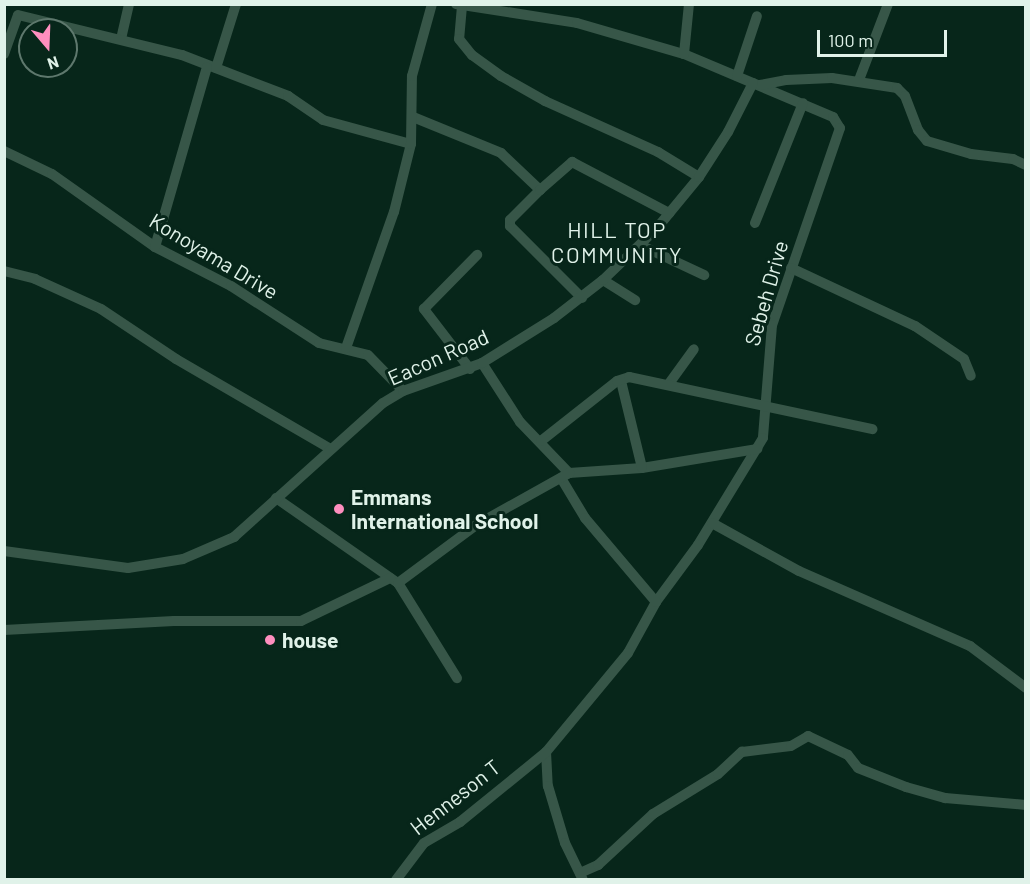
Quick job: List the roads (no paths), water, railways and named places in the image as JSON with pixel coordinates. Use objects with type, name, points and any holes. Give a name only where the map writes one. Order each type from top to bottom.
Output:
[{"type":"street","points":[[121,39],[129,4]]},
{"type":"street","points":[[156,247],[211,67],[236,4]]},
{"type":"street","points":[[346,348],[394,212],[411,144],[414,117],[412,76],[432,4]]},
{"type":"street","points":[[684,54],[689,4]]},
{"type":"street","points":[[459,5],[459,39],[472,55],[501,76],[545,101],[658,152],[699,177]]},
{"type":"street","name":"Sebeh Drive","points":[[459,5],[577,23],[684,54],[833,117],[840,128],[772,325],[763,438],[712,523],[656,602],[639,636],[606,684],[546,752]]},
{"type":"street","points":[[859,80],[883,6]]},
{"type":"street","points":[[4,54],[18,15],[121,39],[211,67],[288,96],[323,120],[411,144]]},
{"type":"street","points":[[737,76],[757,16]]},
{"type":"street","points":[[756,84],[809,78],[859,80],[902,91],[918,130],[927,141],[971,154],[1013,159],[1026,165]]},
{"type":"street","name":"Eacon Road","points":[[4,551],[117,567],[159,564],[212,549],[234,537],[329,448],[403,390],[482,363],[582,298],[603,280],[640,245],[699,177],[756,84]]},
{"type":"street","points":[[755,223],[803,103]]},
{"type":"street","points":[[414,117],[501,153],[540,190]]},
{"type":"street","name":"Konoyama Drive","points":[[4,151],[52,174],[156,247],[231,286],[319,343],[368,355],[403,390]]},
{"type":"street","points":[[582,298],[510,226],[510,220],[540,190],[572,162],[669,213]]},
{"type":"street","points":[[640,245],[704,275]]},
{"type":"street","points":[[470,369],[424,309],[477,255]]},
{"type":"street","points":[[790,268],[915,326],[964,359],[971,376]]},
{"type":"street","points":[[4,271],[35,279],[101,309],[176,360],[329,448]]},
{"type":"street","points":[[603,280],[635,300]]},
{"type":"street","points":[[668,386],[694,349]]},
{"type":"street","points":[[482,363],[520,422],[541,441],[565,475],[585,518],[656,602]]},
{"type":"street","points":[[541,441],[629,377],[872,429]]},
{"type":"street","points":[[621,381],[642,468]]},
{"type":"street","points":[[4,630],[201,620],[301,621],[394,580],[476,525],[565,475],[642,468],[757,449]]},
{"type":"street","points":[[276,498],[394,580],[457,678]]},
{"type":"street","points":[[712,523],[799,571],[970,646],[1026,688]]},
{"type":"street","points":[[546,752],[548,786],[565,843],[581,876],[598,865],[653,814],[718,774],[742,752],[791,746],[808,736],[848,755],[858,768],[906,787],[945,798],[1026,805]]},
{"type":"street","name":"Henneson T","points":[[396,879],[424,843],[460,822],[546,752]]},
{"type":"place","name":"Emmans International School","points":[[339,509]]},
{"type":"place","name":"house","points":[[270,640]]},
{"type":"district","name":"HILL TOP COMMUNITY","points":[[617,242]]}]
